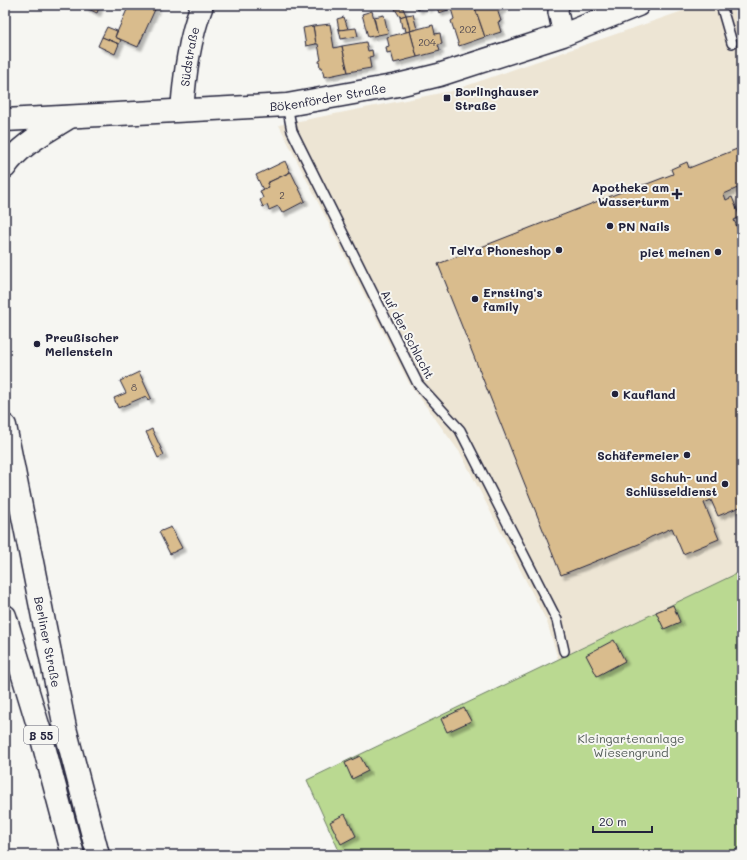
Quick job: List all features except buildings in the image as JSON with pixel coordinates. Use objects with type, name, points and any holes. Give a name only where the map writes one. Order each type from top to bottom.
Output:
[{"type":"main road","name":"Südstraße","points":[[182,110],[185,70],[194,26],[202,5]]},
{"type":"main road","name":"Bökenförder Straße","points":[[5,120],[68,118],[287,104],[398,86],[432,77],[563,35],[638,5]]},
{"type":"main road","points":[[5,167],[10,160],[28,144],[68,118]]},
{"type":"main road","name":"Berliner Straße","points":[[5,426],[65,728],[98,855]]},
{"type":"main road","name":"B 55","points":[[5,616],[41,736],[73,855]]},
{"type":"street","points":[[559,5],[558,12],[563,35]]},
{"type":"lane","points":[[721,5],[732,43]]},
{"type":"lane","name":"Auf der Schlacht","points":[[287,104],[292,131],[418,384],[460,430],[557,620],[564,651]]},
{"type":"shaded area","points":[[700,5],[742,5],[742,571],[558,659],[547,622],[461,454],[409,383],[279,125],[451,91]]},
{"type":"green space","name":"Kleingartenanlage Wiesengrund","points":[[742,571],[742,847],[723,855],[341,855],[307,780]]},
{"type":"place","name":"Borlinghauser Straße","points":[[447,98]]},
{"type":"place","name":"Apotheke am Wasserturm","points":[[677,194]]},
{"type":"place","name":"PN Nails","points":[[610,226]]},
{"type":"place","name":"TelYa Phoneshop","points":[[559,250]]},
{"type":"place","name":"piet meinen","points":[[718,252]]},
{"type":"place","name":"Ernsting's family","points":[[475,299]]},
{"type":"place","name":"Preußischer Meilenstein","points":[[37,344]]},
{"type":"place","name":"Kaufland","points":[[615,394]]},
{"type":"place","name":"Schäfermeier","points":[[687,455]]},
{"type":"place","name":"Schuh- und Schlüsseldienst","points":[[725,484]]}]
